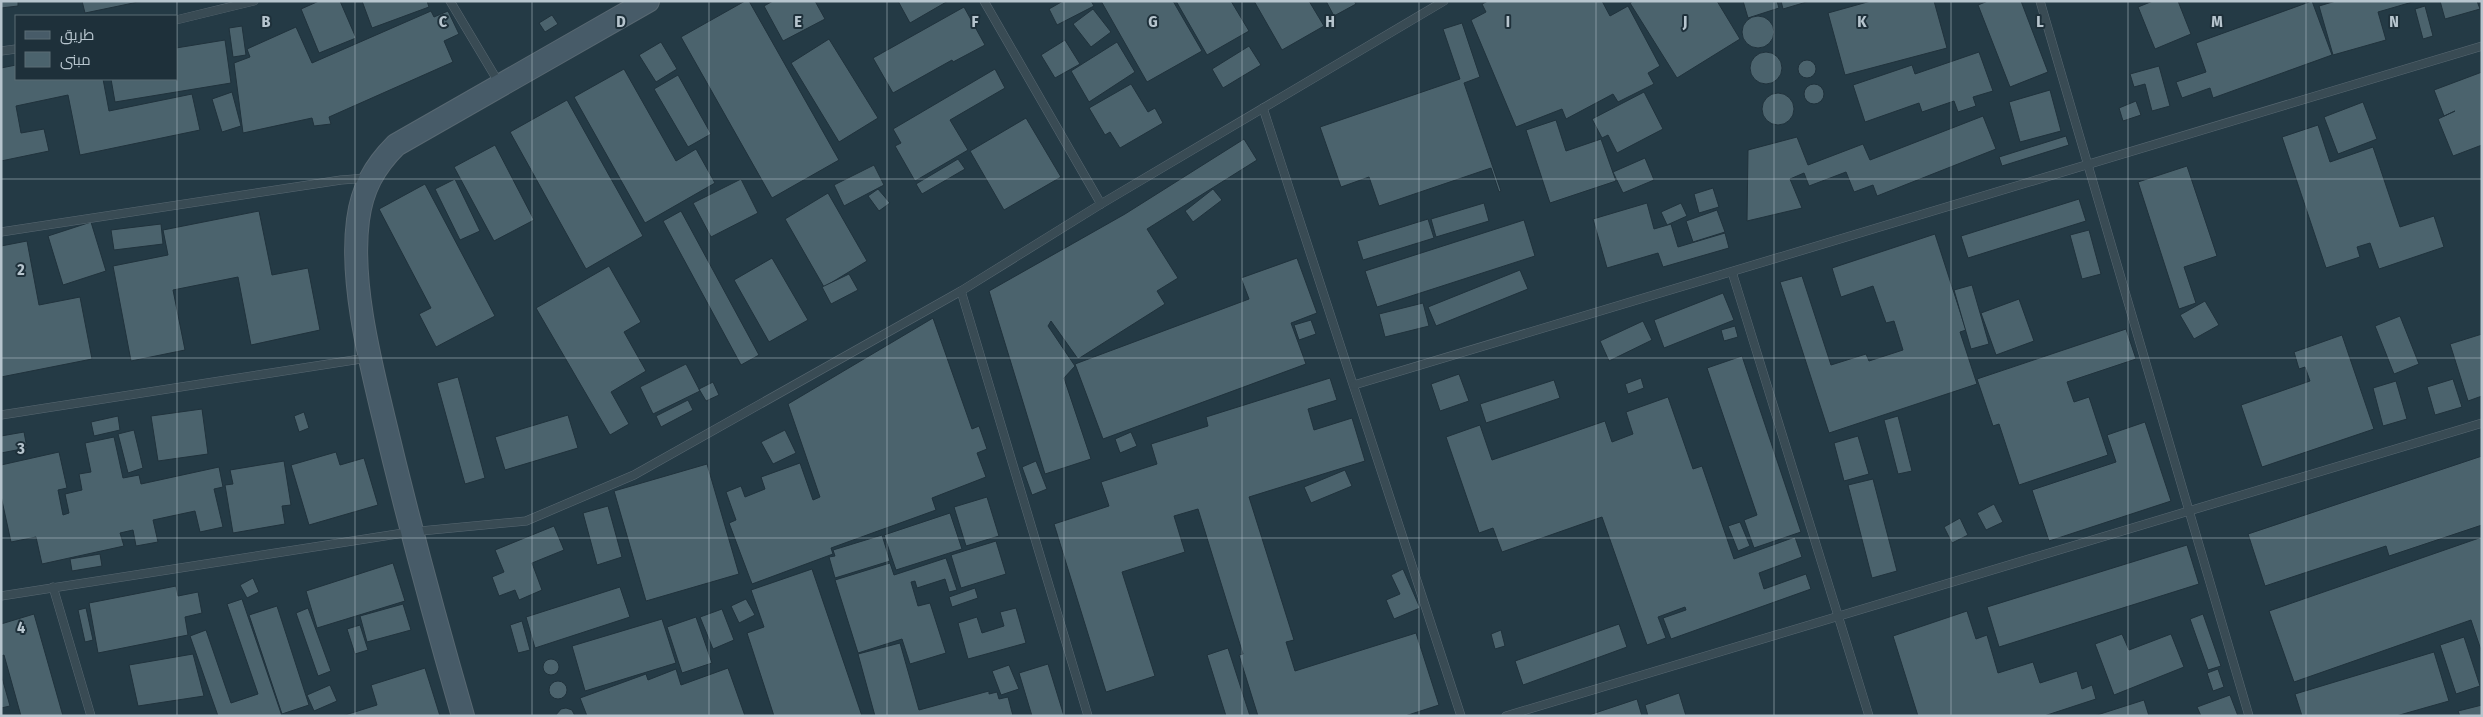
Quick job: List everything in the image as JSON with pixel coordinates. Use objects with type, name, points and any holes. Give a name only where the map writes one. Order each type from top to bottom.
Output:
[{"type":"street","points":[[463,716],[410,532],[370,357],[359,290],[357,250],[358,222],[369,178],[381,160],[396,145],[648,1]]},
{"type":"lane","points":[[178,20],[254,1]]},
{"type":"lane","points":[[450,1],[500,85]]},
{"type":"lane","points":[[984,1],[1101,204]]},
{"type":"lane","points":[[1,596],[410,532],[526,521],[634,475],[961,290],[1101,204],[1444,1]]},
{"type":"lane","points":[[2040,1],[2249,716]]},
{"type":"lane","points":[[1354,385],[2482,46]]},
{"type":"lane","points":[[1,51],[15,49]]},
{"type":"lane","points":[[1264,108],[1461,716]]},
{"type":"lane","points":[[1,232],[369,178]]},
{"type":"lane","points":[[1732,272],[1869,716]]},
{"type":"lane","points":[[961,290],[1088,716]]},
{"type":"lane","points":[[1,415],[370,357]]},
{"type":"lane","points":[[1506,716],[2482,423]]},
{"type":"lane","points":[[52,587],[91,716]]},
{"type":"building","points":[[1,1],[18,1],[18,6],[1,8]]},
{"type":"building","points":[[82,1],[143,1],[85,13]]},
{"type":"building","points":[[319,1],[340,1],[356,38],[319,53],[301,9]]},
{"type":"building","points":[[362,1],[427,1],[429,7],[372,28]]},
{"type":"building","points":[[745,1],[749,1],[839,160],[772,198],[681,37]]},
{"type":"building","points":[[773,1],[815,1],[825,19],[783,41],[764,6]]},
{"type":"building","points":[[898,1],[948,1],[910,23]]},
{"type":"building","points":[[1063,1],[1091,1],[1094,6],[1057,25],[1049,9]]},
{"type":"building","points":[[1101,1],[1173,1],[1202,51],[1147,82]]},
{"type":"building","points":[[1176,1],[1231,1],[1249,31],[1207,55]]},
{"type":"building","points":[[1254,1],[1309,1],[1324,26],[1282,50]]},
{"type":"building","points":[[1326,1],[1354,1],[1356,4],[1334,16]]},
{"type":"building","points":[[1488,1],[1602,1],[1610,16],[1628,6],[1660,66],[1648,73],[1654,84],[1618,102],[1613,94],[1566,119],[1562,109],[1516,127],[1471,20],[1486,12],[1482,4]]},
{"type":"building","points":[[1633,1],[1717,1],[1740,39],[1677,78],[1630,3]]},
{"type":"building","points":[[1743,1],[1777,1],[1779,8],[1748,18]]},
{"type":"building","points":[[1781,1],[1810,1],[1783,9]]},
{"type":"building","points":[[1871,1],[1934,1],[1947,48],[1845,75],[1828,13]]},
{"type":"building","points":[[1988,1],[2021,1],[2048,72],[2010,87],[1978,5]]},
{"type":"building","points":[[2153,1],[2178,1],[2191,34],[2155,49],[2138,7]]},
{"type":"building","points":[[2312,1],[2332,55],[2213,98],[2210,88],[2182,98],[2176,82],[2206,72],[2196,43]]},
{"type":"building","points":[[2336,1],[2416,1],[2378,12],[2386,40],[2333,55],[2319,6]]},
{"type":"building","points":[[2440,1],[2477,1],[2480,9],[2445,19]]},
{"type":"building","points":[[2425,6],[2433,36],[2423,39],[2415,9]]},
{"type":"building","points":[[964,7],[985,45],[953,62],[952,60],[893,93],[873,58]]},
{"type":"building","points":[[1093,9],[1111,32],[1091,47],[1073,24]]},
{"type":"building","points":[[431,11],[434,17],[448,11],[459,34],[444,41],[453,62],[329,117],[331,124],[314,126],[312,118],[243,133],[234,63],[250,57],[247,49],[296,27],[312,63]]},
{"type":"building","points":[[552,15],[558,24],[545,32],[539,23]]},
{"type":"building","points":[[1758,16],[1764,17],[1769,21],[1773,26],[1773,38],[1769,43],[1764,47],[1758,48],[1752,47],[1747,43],[1743,38],[1742,32],[1743,26],[1747,21],[1752,17]]},
{"type":"building","points":[[1462,23],[1480,77],[1464,83],[1501,191],[1499,192],[1491,168],[1379,206],[1369,177],[1341,187],[1320,127],[1460,79],[1443,29]]},
{"type":"building","points":[[242,26],[246,55],[233,57],[229,28]]},
{"type":"building","points":[[829,39],[878,118],[839,142],[791,63]]},
{"type":"building","points":[[225,40],[231,83],[115,102],[111,80],[178,80],[178,48]]},
{"type":"building","points":[[1065,40],[1080,64],[1055,78],[1041,55]]},
{"type":"building","points":[[661,42],[677,69],[656,82],[639,55]]},
{"type":"building","points":[[1117,42],[1135,72],[1089,102],[1071,71]]},
{"type":"building","points":[[1249,46],[1261,65],[1223,88],[1212,69]]},
{"type":"building","points":[[1766,52],[1772,53],[1777,57],[1781,62],[1781,74],[1777,79],[1772,83],[1766,84],[1760,83],[1755,79],[1751,74],[1750,68],[1751,62],[1755,57],[1760,53]]},
{"type":"building","points":[[1979,52],[1993,91],[1973,97],[1976,106],[1958,112],[1954,101],[1922,112],[1919,103],[1865,122],[1853,85],[1912,65],[1915,74]]},
{"type":"building","points":[[1803,60],[1811,60],[1816,65],[1814,76],[1803,78],[1798,73],[1798,65]]},
{"type":"building","points":[[15,65],[15,80],[103,80],[109,111],[192,94],[200,130],[80,155],[68,95],[16,106],[21,133],[44,129],[49,151],[1,161],[1,68]]},
{"type":"building","points":[[2159,66],[2170,106],[2152,111],[2145,84],[2134,87],[2130,74]]},
{"type":"building","points":[[624,69],[676,161],[696,149],[715,183],[645,223],[574,97]]},
{"type":"building","points":[[995,69],[1005,88],[950,120],[968,150],[915,181],[895,146],[901,143],[893,129]]},
{"type":"building","points":[[2482,72],[2482,145],[2453,156],[2438,119],[2455,111],[2444,116],[2434,90]]},
{"type":"building","points":[[678,75],[711,134],[688,147],[654,89]]},
{"type":"building","points":[[1131,84],[1148,112],[1155,108],[1163,123],[1120,148],[1110,132],[1105,135],[1089,108]]},
{"type":"building","points":[[1814,84],[1821,87],[1824,94],[1821,101],[1814,104],[1807,101],[1804,94],[1807,87]]},
{"type":"building","points":[[2050,90],[2061,131],[2020,142],[2009,102]]},
{"type":"building","points":[[232,92],[241,126],[222,132],[212,99]]},
{"type":"building","points":[[1644,92],[1663,129],[1617,153],[1608,135],[1602,138],[1592,119]]},
{"type":"building","points":[[1778,93],[1784,94],[1789,98],[1793,103],[1793,115],[1789,120],[1784,124],[1778,125],[1772,124],[1767,120],[1763,115],[1762,109],[1763,103],[1767,98],[1772,94]]},
{"type":"building","points":[[567,100],[643,236],[586,269],[510,132]]},
{"type":"building","points":[[2136,101],[2141,115],[2123,121],[2119,108]]},
{"type":"building","points":[[2363,102],[2377,139],[2338,154],[2324,117]]},
{"type":"building","points":[[1983,116],[1996,149],[1877,196],[1873,185],[1854,192],[1846,172],[1809,186],[1804,173],[1790,179],[1802,208],[1747,221],[1748,150],[1797,137],[1808,165],[1863,144],[1870,160]]},
{"type":"building","points":[[1026,118],[1061,177],[1004,210],[970,151]]},
{"type":"building","points":[[1556,120],[1566,151],[1601,139],[1616,181],[1550,203],[1526,130]]},
{"type":"building","points":[[2318,125],[2330,162],[2373,147],[2400,227],[2434,216],[2444,247],[2379,269],[2370,243],[2357,247],[2360,257],[2326,268],[2282,137]]},
{"type":"building","points":[[2066,136],[2069,145],[2002,166],[1999,157]]},
{"type":"building","points":[[1244,139],[1257,160],[1147,229],[1178,278],[1157,291],[1165,304],[1078,359],[1051,321],[1048,326],[1075,366],[1064,378],[1091,459],[1045,474],[989,291],[1125,214]]},
{"type":"building","points":[[495,145],[534,220],[494,241],[454,167]]},
{"type":"building","points":[[1645,158],[1654,180],[1623,193],[1613,172]]},
{"type":"building","points":[[958,159],[965,169],[922,194],[916,184]]},
{"type":"building","points":[[874,165],[884,185],[844,206],[834,185]]},
{"type":"building","points":[[2187,166],[2217,256],[2184,267],[2196,303],[2179,309],[2138,182]]},
{"type":"building","points":[[455,179],[480,231],[460,240],[435,189]]},
{"type":"building","points":[[741,179],[758,213],[711,237],[693,203]]},
{"type":"building","points":[[425,184],[495,316],[436,347],[419,314],[431,308],[379,209]]},
{"type":"building","points":[[1713,188],[1719,207],[1699,213],[1694,194]]},
{"type":"building","points":[[878,189],[890,203],[879,211],[868,196]]},
{"type":"building","points":[[1213,189],[1222,200],[1193,222],[1185,211]]},
{"type":"building","points":[[828,193],[867,261],[824,287],[785,219]]},
{"type":"building","points":[[2079,199],[2086,221],[1968,258],[1961,236]]},
{"type":"building","points":[[1484,203],[1489,221],[1436,237],[1431,219]]},
{"type":"building","points":[[1647,203],[1654,229],[1671,224],[1678,247],[1725,233],[1729,248],[1663,267],[1658,253],[1607,268],[1593,219]]},
{"type":"building","points":[[1681,203],[1687,216],[1667,225],[1661,212]]},
{"type":"building","points":[[1717,210],[1725,232],[1693,242],[1686,221]]},
{"type":"building","points":[[259,211],[272,275],[308,268],[320,330],[251,345],[238,277],[173,290],[185,350],[131,361],[113,266],[168,255],[163,230]]},
{"type":"building","points":[[681,211],[759,355],[741,365],[663,221]]},
{"type":"building","points":[[1428,219],[1434,238],[1363,260],[1357,241]]},
{"type":"building","points":[[1524,220],[1535,256],[1377,307],[1365,271]]},
{"type":"building","points":[[91,222],[106,271],[63,285],[48,236]]},
{"type":"building","points":[[161,224],[163,244],[114,250],[111,230]]},
{"type":"building","points":[[2089,230],[2101,274],[2082,279],[2070,235]]},
{"type":"building","points":[[1935,234],[1966,330],[1960,332],[1977,384],[1829,433],[1780,282],[1802,276],[1831,365],[1866,354],[1869,361],[1903,350],[1894,321],[1886,323],[1873,286],[1841,297],[1832,268]]},
{"type":"building","points":[[27,241],[39,305],[80,297],[92,359],[1,377],[1,246]]},
{"type":"building","points":[[772,258],[808,320],[769,342],[734,280]]},
{"type":"building","points":[[1297,258],[1317,313],[1291,323],[1306,364],[1103,439],[1075,364],[1249,299],[1241,278]]},
{"type":"building","points":[[609,266],[641,322],[624,332],[646,371],[611,392],[629,424],[610,435],[536,308]]},
{"type":"building","points":[[1520,270],[1528,289],[1436,326],[1428,307]]},
{"type":"building","points":[[849,274],[858,290],[831,304],[822,287]]},
{"type":"building","points":[[1972,285],[1989,344],[1971,349],[1954,290]]},
{"type":"building","points":[[1723,293],[1734,320],[1664,348],[1654,320]]},
{"type":"building","points":[[2019,299],[2034,341],[1996,355],[1981,313]]},
{"type":"building","points":[[2205,301],[2219,325],[2194,339],[2180,315]]},
{"type":"building","points":[[1423,303],[1429,326],[1385,337],[1379,314]]},
{"type":"building","points":[[2400,316],[2419,364],[2394,374],[2375,326]]},
{"type":"building","points":[[933,318],[972,429],[979,426],[987,449],[977,453],[986,477],[932,498],[936,510],[831,548],[833,554],[752,584],[729,523],[736,520],[726,492],[741,486],[745,497],[765,489],[761,477],[800,463],[813,500],[820,497],[788,404]]},
{"type":"building","points":[[1311,320],[1316,334],[1299,340],[1294,325]]},
{"type":"building","points":[[1643,321],[1652,340],[1609,361],[1600,341]]},
{"type":"building","points":[[1735,326],[1738,337],[1724,341],[1721,330]]},
{"type":"building","points":[[2126,329],[2136,359],[2067,382],[2074,402],[2089,397],[2108,455],[2019,485],[1999,424],[1993,426],[1977,379]]},
{"type":"building","points":[[2482,334],[2482,396],[2468,401],[2450,344]]},
{"type":"building","points":[[2342,335],[2374,429],[2262,467],[2241,405],[2310,381],[2305,367],[2299,369],[2294,352]]},
{"type":"building","points":[[1742,356],[1801,532],[1754,548],[1744,520],[1757,515],[1707,368]]},
{"type":"building","points":[[686,364],[700,391],[653,414],[640,387]]},
{"type":"building","points":[[1459,374],[1469,401],[1440,411],[1431,384]]},
{"type":"building","points":[[458,377],[485,478],[465,484],[437,383]]},
{"type":"building","points":[[1330,378],[1337,400],[1308,409],[1314,430],[1352,418],[1365,461],[1249,497],[1294,640],[1286,642],[1295,671],[1416,633],[1439,705],[1405,716],[1258,716],[1239,655],[1243,654],[1198,509],[1174,516],[1185,552],[1122,572],[1155,676],[1106,692],[1054,524],[1109,506],[1101,482],[1157,464],[1151,444],[1208,426],[1206,417]]},
{"type":"building","points":[[1641,378],[1644,388],[1628,394],[1625,384]]},
{"type":"building","points":[[2453,379],[2462,407],[2435,415],[2427,387]]},
{"type":"building","points":[[1554,380],[1560,398],[1486,423],[1480,404]]},
{"type":"building","points":[[2396,381],[2407,419],[2383,426],[2373,388]]},
{"type":"building","points":[[713,382],[719,395],[706,401],[699,389]]},
{"type":"building","points":[[1668,397],[1693,469],[1702,466],[1734,559],[1795,537],[1802,557],[1759,573],[1764,589],[1806,574],[1811,589],[1671,639],[1663,618],[1686,610],[1685,607],[1658,617],[1666,638],[1647,645],[1602,517],[1502,552],[1493,528],[1479,533],[1446,437],[1480,425],[1492,460],[1605,421],[1612,442],[1633,434],[1626,412]]},
{"type":"building","points":[[688,400],[693,410],[661,427],[656,416]]},
{"type":"building","points":[[202,409],[208,454],[158,461],[151,416]]},
{"type":"building","points":[[304,412],[309,428],[299,432],[294,416]]},
{"type":"building","points":[[568,415],[578,448],[505,470],[495,437]]},
{"type":"building","points":[[118,416],[120,430],[94,436],[91,422]]},
{"type":"building","points":[[1898,416],[1912,471],[1898,474],[1884,420]]},
{"type":"building","points":[[2145,422],[2171,501],[2049,541],[2032,490],[2116,462],[2107,435]]},
{"type":"building","points":[[134,430],[143,468],[128,473],[118,434]]},
{"type":"building","points":[[785,430],[796,453],[773,464],[761,442]]},
{"type":"building","points":[[24,432],[27,448],[1,453],[1,436]]},
{"type":"building","points":[[1131,432],[1137,446],[1120,453],[1115,439]]},
{"type":"building","points":[[1858,436],[1869,474],[1844,481],[1834,443]]},
{"type":"building","points":[[114,437],[123,478],[139,475],[141,484],[219,467],[223,487],[214,489],[223,527],[200,532],[195,511],[153,520],[158,542],[136,546],[133,530],[120,533],[124,546],[42,564],[36,537],[11,542],[1,496],[1,465],[59,452],[67,488],[58,490],[63,515],[69,513],[65,494],[82,490],[79,474],[91,472],[85,443]]},
{"type":"building","points":[[336,452],[340,465],[364,458],[378,505],[309,525],[291,465]]},
{"type":"building","points":[[2482,456],[2482,525],[2389,556],[2386,546],[2265,586],[2248,534]]},
{"type":"building","points":[[284,461],[291,505],[282,506],[285,524],[233,533],[225,485],[233,484],[230,470]]},
{"type":"building","points":[[1036,461],[1047,489],[1032,495],[1022,467]]},
{"type":"building","points":[[707,464],[739,574],[646,601],[614,491]]},
{"type":"building","points":[[1345,470],[1352,486],[1311,503],[1304,487]]},
{"type":"building","points":[[1873,479],[1897,571],[1872,578],[1848,485]]},
{"type":"building","points":[[987,497],[999,536],[966,546],[954,507]]},
{"type":"building","points":[[1994,504],[2003,522],[1986,530],[1977,513]]},
{"type":"building","points":[[608,506],[622,557],[597,565],[583,513]]},
{"type":"building","points":[[950,513],[962,549],[896,570],[884,535]]},
{"type":"building","points":[[1960,518],[1968,535],[1952,543],[1944,527]]},
{"type":"building","points":[[1740,522],[1750,546],[1738,551],[1728,526]]},
{"type":"building","points":[[554,526],[564,550],[532,563],[542,590],[519,600],[515,590],[499,596],[492,577],[504,572],[495,550]]},
{"type":"building","points":[[882,535],[890,561],[835,578],[829,557],[835,556],[833,550]]},
{"type":"building","points":[[2482,537],[2482,653],[2471,620],[2294,682],[2269,611]]},
{"type":"building","points":[[996,541],[1006,574],[961,588],[951,555]]},
{"type":"building","points":[[2187,545],[2199,584],[1999,647],[1987,607]]},
{"type":"building","points":[[100,554],[102,566],[72,571],[70,559]]},
{"type":"building","points":[[946,558],[957,590],[949,592],[945,579],[917,588],[915,581],[911,582],[918,606],[930,603],[946,653],[910,664],[902,639],[858,653],[835,580],[890,563],[894,575]]},
{"type":"building","points":[[393,563],[405,601],[317,628],[306,591]]},
{"type":"building","points":[[812,569],[862,716],[774,716],[747,633],[764,627],[751,590]]},
{"type":"building","points":[[1403,569],[1420,608],[1394,619],[1386,600],[1400,594],[1391,575]]},
{"type":"building","points":[[253,578],[259,592],[247,598],[240,585]]},
{"type":"building","points":[[176,586],[178,596],[198,592],[202,613],[185,617],[188,635],[98,653],[89,603]]},
{"type":"building","points":[[620,587],[630,617],[535,648],[526,617]]},
{"type":"building","points":[[975,588],[978,598],[952,607],[949,597]]},
{"type":"building","points":[[242,599],[282,716],[218,716],[190,636],[206,630],[231,703],[258,694],[227,604]]},
{"type":"building","points":[[746,599],[755,615],[739,623],[731,606]]},
{"type":"building","points":[[403,604],[411,630],[367,642],[360,616]]},
{"type":"building","points":[[277,606],[309,705],[282,714],[249,615]]},
{"type":"building","points":[[86,608],[93,640],[85,642],[78,610]]},
{"type":"building","points":[[308,608],[331,671],[318,676],[296,613]]},
{"type":"building","points":[[1016,608],[1026,643],[968,659],[958,623],[977,617],[982,633],[1004,626],[1000,612]]},
{"type":"building","points":[[722,609],[734,640],[713,649],[700,617]]},
{"type":"building","points":[[1967,611],[1976,639],[1987,635],[1998,673],[2033,662],[2040,683],[2077,671],[2082,689],[2092,685],[2096,699],[2044,716],[1918,716],[1893,636]]},
{"type":"building","points":[[34,614],[63,716],[21,716],[4,655],[1,656],[1,624]]},
{"type":"building","points":[[2203,614],[2221,666],[2208,670],[2190,619]]},
{"type":"building","points":[[696,617],[712,663],[682,673],[667,627]]},
{"type":"building","points":[[662,619],[676,663],[585,691],[572,646]]},
{"type":"building","points":[[522,621],[530,650],[518,653],[510,625]]},
{"type":"building","points":[[1619,624],[1627,647],[1523,685],[1515,661]]},
{"type":"building","points":[[360,625],[368,650],[355,654],[347,629]]},
{"type":"building","points":[[1501,630],[1505,646],[1495,649],[1491,634]]},
{"type":"building","points":[[2122,634],[2129,650],[2171,634],[2184,667],[2114,695],[2095,644]]},
{"type":"building","points":[[2464,637],[2480,686],[2456,694],[2440,645]]},
{"type":"building","points":[[900,643],[919,710],[989,691],[989,694],[997,692],[999,699],[1008,697],[1013,716],[875,716],[858,654]]},
{"type":"building","points":[[1228,648],[1250,716],[1226,716],[1207,655]]},
{"type":"building","points":[[2434,652],[2449,701],[2396,716],[2302,716],[2295,694]]},
{"type":"building","points":[[193,654],[204,696],[138,706],[129,665]]},
{"type":"building","points":[[551,659],[557,661],[559,667],[557,673],[551,675],[545,673],[543,667],[545,661]]},
{"type":"building","points":[[1048,664],[1064,716],[1032,716],[1019,673]]},
{"type":"building","points":[[1009,665],[1019,689],[1001,695],[992,671]]},
{"type":"building","points":[[425,668],[440,716],[342,716],[377,705],[371,685]]},
{"type":"building","points":[[728,668],[745,716],[587,716],[580,698],[646,674],[648,680],[676,669],[681,685]]},
{"type":"building","points":[[2218,669],[2224,687],[2213,691],[2207,673]]},
{"type":"building","points":[[1,674],[10,706],[1,708]]},
{"type":"building","points":[[558,681],[564,684],[567,690],[564,696],[558,699],[552,696],[549,690],[552,684]]},
{"type":"building","points":[[330,685],[337,701],[314,711],[307,695]]},
{"type":"building","points":[[1679,693],[1686,716],[1648,716],[1645,705]]},
{"type":"building","points":[[2230,695],[2238,716],[2201,716],[2197,707]]},
{"type":"building","points":[[1637,699],[1642,716],[1586,716]]},
{"type":"building","points":[[2144,700],[2149,716],[2094,716]]},
{"type":"building","points":[[2482,705],[2482,716],[2460,716],[2458,711]]},
{"type":"building","points":[[561,709],[572,710],[575,716],[555,716]]}]
